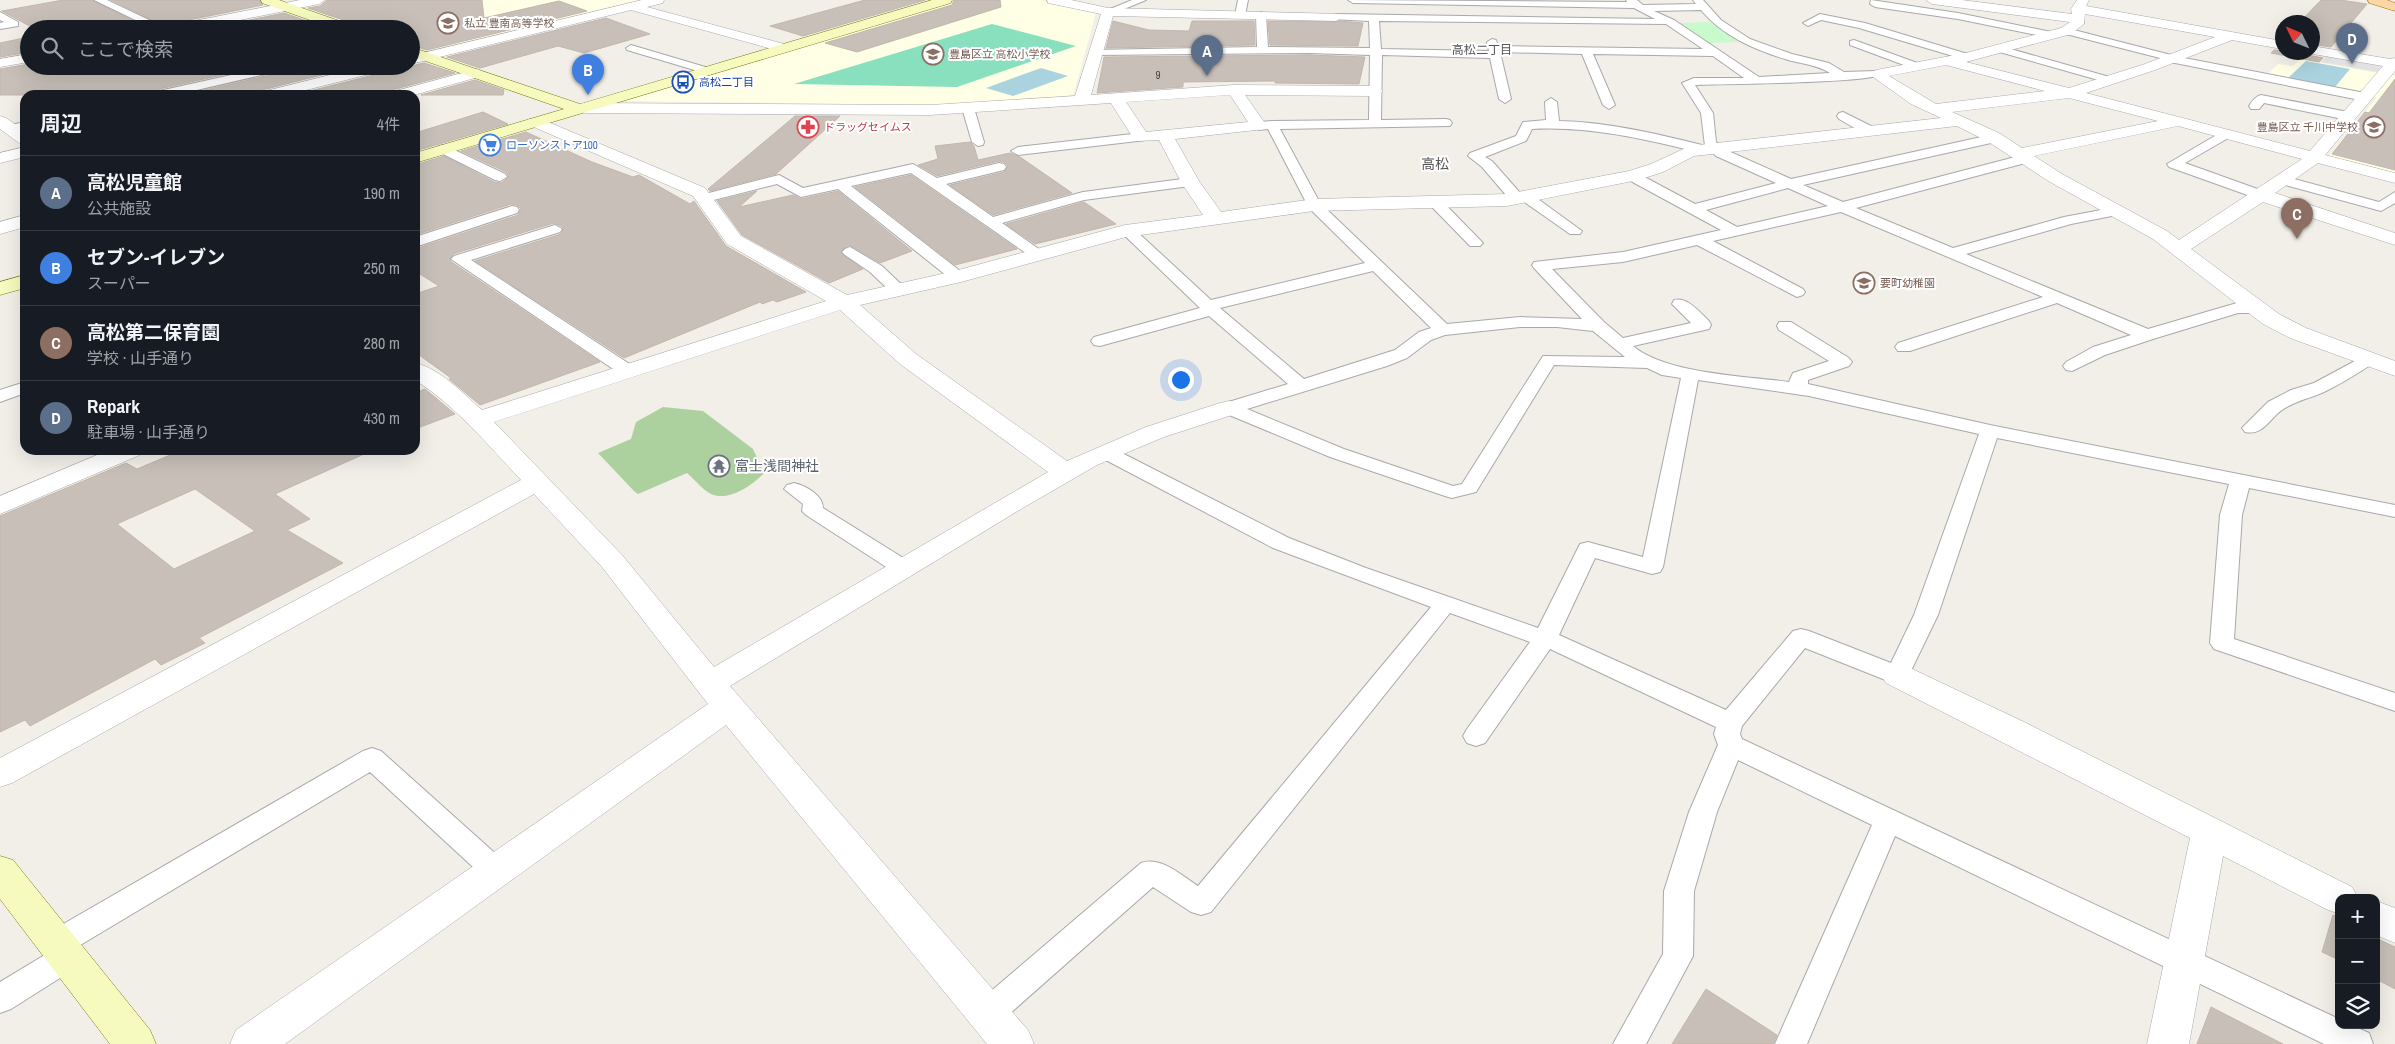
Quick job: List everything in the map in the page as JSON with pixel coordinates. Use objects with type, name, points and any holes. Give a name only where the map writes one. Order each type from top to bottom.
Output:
[{"type":"main road","points":[[2374,0],[2395,7]]},
{"type":"street","points":[[267,0],[323,20]]},
{"type":"street","points":[[220,20],[319,0]]},
{"type":"street","points":[[608,0],[783,48]]},
{"type":"street","points":[[420,58],[658,0]]},
{"type":"street","points":[[420,156],[946,0]]},
{"type":"street","points":[[1054,0],[1108,12],[1336,17]]},
{"type":"street","points":[[1932,0],[2080,9],[2275,44]]},
{"type":"street","points":[[1876,74],[1967,57],[2066,31],[2075,26],[2080,9]]},
{"type":"street","points":[[1081,101],[1108,12]]},
{"type":"street","points":[[1934,109],[2070,93],[2150,67],[2231,36]]},
{"type":"street","points":[[2320,51],[2394,64]]},
{"type":"street","points":[[420,58],[477,73],[582,108],[920,110],[1234,90],[1375,91]]},
{"type":"street","points":[[0,63],[20,60]]},
{"type":"street","points":[[1947,61],[2395,178]]},
{"type":"street","points":[[2179,248],[2258,194],[2283,180],[2314,157],[2394,64]]},
{"type":"street","points":[[415,90],[477,73]]},
{"type":"street","points":[[1876,74],[1934,109],[1995,138],[2022,157],[2160,235],[2271,319],[2298,333],[2395,369]]},
{"type":"street","points":[[301,90],[354,75]]},
{"type":"street","points":[[1234,90],[1265,126]]},
{"type":"street","points":[[1116,99],[1141,137],[1265,126]]},
{"type":"street","points":[[478,419],[844,302],[958,277],[1128,231],[1314,205],[1436,203],[1521,198],[1632,176],[1656,168],[1690,151],[1960,121]]},
{"type":"street","points":[[535,122],[698,192],[706,198],[719,218],[723,230],[734,240],[844,302],[908,360],[1066,473]]},
{"type":"street","points":[[2022,157],[2177,122]]},
{"type":"street","points":[[1164,135],[1190,182],[1216,219]]},
{"type":"street","points":[[0,158],[20,153]]},
{"type":"street","points":[[2258,194],[2395,240]]},
{"type":"street","points":[[0,228],[20,222]]},
{"type":"street","points":[[0,289],[20,283]]},
{"type":"street","points":[[420,373],[436,383],[478,419],[612,561],[719,695],[1013,1044]]},
{"type":"street","points":[[251,1044],[496,871],[719,695],[905,569],[1011,503],[1066,473],[1155,432],[1229,408]]},
{"type":"street","points":[[0,506],[119,455]]},
{"type":"street","points":[[0,774],[537,482]]},
{"type":"street","points":[[1897,675],[2012,731],[2335,896]]},
{"type":"street","points":[[2168,1044],[2186,961],[2209,832]]},
{"type":"street","points":[[0,871],[135,1044]]},
{"type":"street","points":[[2380,919],[2395,926]]},
{"type":"lane","points":[[99,0],[143,20]]},
{"type":"lane","points":[[1108,12],[1141,0]]},
{"type":"lane","points":[[1240,15],[1243,0]]},
{"type":"lane","points":[[1353,0],[1702,4],[1717,22],[1746,41],[1789,57],[1825,65],[1843,77]]},
{"type":"lane","points":[[1876,0],[1875,4],[1958,16],[2048,36],[2073,45]]},
{"type":"lane","points":[[1402,1],[1409,18]]},
{"type":"lane","points":[[1636,4],[1670,22],[1757,81]]},
{"type":"lane","points":[[0,15],[14,24],[0,26]]},
{"type":"lane","points":[[1261,15],[1263,51]]},
{"type":"lane","points":[[1336,17],[1670,22]]},
{"type":"lane","points":[[1808,23],[1820,17],[1900,36],[1967,57]]},
{"type":"lane","points":[[1374,18],[1376,52],[1375,91],[1377,93],[1376,122]]},
{"type":"lane","points":[[1487,20],[1505,99]]},
{"type":"lane","points":[[2066,31],[2172,58],[2365,97]]},
{"type":"lane","points":[[1900,36],[1857,44],[1916,66]]},
{"type":"lane","points":[[632,48],[708,71]]},
{"type":"lane","points":[[2000,49],[2109,80]]},
{"type":"lane","points":[[1096,52],[1495,52],[1586,50],[1716,53]]},
{"type":"lane","points":[[1586,50],[1609,105]]},
{"type":"lane","points":[[2131,61],[2150,67]]},
{"type":"lane","points":[[1708,148],[1710,143],[1707,113],[1688,83],[1694,81],[1757,81],[1876,74]]},
{"type":"lane","points":[[230,75],[235,78]]},
{"type":"lane","points":[[181,90],[248,75]]},
{"type":"lane","points":[[2255,106],[2262,99],[2348,116]]},
{"type":"lane","points":[[1552,102],[1554,124]]},
{"type":"lane","points":[[968,108],[978,142]]},
{"type":"lane","points":[[1843,116],[1870,131]]},
{"type":"lane","points":[[1443,330],[1314,205],[1265,126],[1376,122],[1446,123]]},
{"type":"lane","points":[[1575,230],[1521,198],[1487,164],[1475,156],[1521,138],[1527,125],[1554,124],[1599,128],[1708,148],[1842,207],[1955,252],[2147,335]]},
{"type":"lane","points":[[2225,134],[2174,164],[2258,194]]},
{"type":"lane","points":[[1018,151],[1078,142],[1141,137]]},
{"type":"lane","points":[[1693,209],[1792,184],[1995,138]]},
{"type":"lane","points":[[444,149],[500,178]]},
{"type":"lane","points":[[2022,157],[1842,207],[1735,232],[1622,257],[1540,265],[1598,326],[1646,363],[1668,372],[1798,389],[1990,431],[2241,479],[2395,511]]},
{"type":"lane","points":[[934,183],[999,167]]},
{"type":"lane","points":[[706,198],[779,179],[801,193],[913,168],[1038,255]]},
{"type":"lane","points":[[1632,176],[1735,232]]},
{"type":"lane","points":[[2283,180],[2382,207],[2395,196]]},
{"type":"lane","points":[[990,222],[1083,196],[1190,182]]},
{"type":"lane","points":[[840,184],[958,277]]},
{"type":"lane","points":[[1436,203],[1475,243]]},
{"type":"lane","points":[[420,240],[512,210]]},
{"type":"lane","points":[[1955,252],[2069,220],[2117,210]]},
{"type":"lane","points":[[555,229],[460,259],[628,371]]},
{"type":"lane","points":[[1128,231],[1210,308],[1301,386]]},
{"type":"lane","points":[[1699,240],[1797,292]]},
{"type":"lane","points":[[850,252],[876,269],[898,290]]},
{"type":"lane","points":[[1100,341],[1210,308],[1376,265]]},
{"type":"lane","points":[[1904,347],[2060,297]]},
{"type":"lane","points":[[1621,344],[1703,325],[1680,304]]},
{"type":"lane","points":[[2072,366],[2100,351],[2147,335],[2237,308],[2256,309]]},
{"type":"lane","points":[[1229,408],[1380,362],[1401,354],[1425,336],[1443,330],[1520,322],[1558,322],[1598,326]]},
{"type":"lane","points":[[1785,326],[1843,362],[1799,377],[1798,389]]},
{"type":"lane","points":[[2252,428],[2275,406],[2298,394],[2320,387],[2368,359]]},
{"type":"lane","points":[[1229,408],[1337,453],[1452,492],[1469,488],[1549,360],[1646,363]]},
{"type":"lane","points":[[1476,736],[1545,638],[1588,548],[1652,568],[1690,376]]},
{"type":"lane","points":[[0,396],[20,389]]},
{"type":"lane","points":[[1629,1044],[1678,956],[1679,890],[1730,734],[1801,637],[1897,675],[1926,615],[1990,431]]},
{"type":"lane","points":[[1107,453],[1281,543],[1358,574],[1545,638],[1888,819],[2357,1044]]},
{"type":"lane","points":[[2241,479],[2231,515],[2222,643],[2395,702]]},
{"type":"lane","points":[[794,489],[813,502],[813,511],[905,569]]},
{"type":"lane","points":[[987,1014],[1151,871],[1201,903],[1446,603]]},
{"type":"lane","points":[[0,999],[63,950],[372,758],[496,871]]},
{"type":"lane","points":[[1792,1044],[1888,819]]},
{"type":"shaded area","name":"私立 豊南高等学校","points":[[371,0],[648,0],[427,51],[420,49],[420,20],[337,20],[331,18],[370,9]]},
{"type":"shaded area","name":"豊島区立 高松小学校","points":[[960,0],[1041,0],[1096,12],[1074,94],[931,105],[624,101]]},
{"type":"shaded area","points":[[2327,56],[2382,65],[2377,72],[2322,62]]},
{"type":"shaded area","name":"豊島区立 千川中学校","points":[[2299,60],[2306,60],[2395,76],[2395,174],[2328,157],[2377,97],[2267,75],[2278,64],[2293,66]]},
{"type":"green space","points":[[1710,22],[1738,42],[1708,43],[1679,23]]},
{"type":"green space","points":[[992,24],[1076,46],[957,87],[794,84]]},
{"type":"green space","points":[[663,407],[703,411],[753,449],[764,473],[747,487],[725,496],[711,494],[687,473],[638,494],[598,453],[631,439],[636,422]]},
{"type":"water","points":[[2306,61],[2350,69],[2335,87],[2288,78]]},
{"type":"water","points":[[1041,68],[1068,76],[1013,96],[986,88]]},
{"type":"building","points":[[63,0],[92,0],[131,20],[20,21],[2,11]]},
{"type":"building","points":[[111,0],[259,0],[263,5],[189,20],[152,20]]},
{"type":"building","name":"私立 豊南高等学校","points":[[327,0],[482,0],[484,18],[559,1],[587,11],[427,50],[420,48],[420,20],[343,20],[308,8],[320,6]]},
{"type":"building","points":[[865,0],[925,0],[803,36],[770,26]]},
{"type":"building","points":[[954,0],[1000,0],[1001,7],[857,52],[825,43],[952,5]]},
{"type":"building","points":[[2321,0],[2340,0],[2367,4],[2331,47],[2320,45],[2320,15],[2307,15]]},
{"type":"building","points":[[284,13],[304,20],[250,20]]},
{"type":"building","points":[[606,18],[650,34],[584,53],[558,46],[480,68],[447,57]]},
{"type":"building","points":[[1113,21],[1149,30],[1189,31],[1192,21],[1254,21],[1255,45],[1106,48]]},
{"type":"building","points":[[1268,21],[1363,23],[1358,46],[1270,45]]},
{"type":"building","points":[[20,39],[20,54],[0,57],[0,43]]},
{"type":"building","points":[[1309,55],[1365,57],[1359,84],[1275,83],[1275,81],[1183,82],[1183,87],[1097,93],[1104,57]]},
{"type":"building","points":[[2320,57],[2323,58],[2319,62],[2308,60],[2320,60]]},
{"type":"building","points":[[424,63],[455,73],[392,90],[314,90],[374,75],[420,75],[420,64]]},
{"type":"building","points":[[20,66],[20,75],[222,75],[158,90],[20,90],[20,95],[0,95],[0,69]]},
{"type":"building","points":[[271,75],[321,75],[262,90],[205,90]]},
{"type":"building","points":[[2395,79],[2395,170],[2332,154],[2365,112],[2369,113]]},
{"type":"building","points":[[475,80],[504,90],[503,95],[421,95]]},
{"type":"building","points":[[483,112],[508,124],[420,150],[420,131]]},
{"type":"building","points":[[795,116],[840,116],[776,174],[710,191],[708,189]]},
{"type":"building","points":[[526,132],[592,162],[633,177],[639,175],[690,204],[694,201],[726,246],[806,292],[777,302],[773,300],[762,304],[760,302],[624,358],[475,261],[561,234],[563,227],[554,223],[453,254],[450,261],[600,362],[480,405],[449,379],[451,378],[420,356],[420,292],[439,286],[420,274],[420,247],[518,215],[521,209],[517,205],[511,204],[420,233],[420,163],[444,156],[494,182],[501,183],[509,177],[506,172],[461,151]]},
{"type":"building","points":[[970,142],[974,146],[978,160],[1010,153],[1020,157],[1072,193],[993,215],[950,185],[1004,172],[1008,166],[1004,162],[999,161],[937,176],[918,165],[938,159],[935,146]]},
{"type":"building","points":[[911,175],[1017,249],[955,265],[855,187]]},
{"type":"building","points":[[757,191],[739,207],[793,195],[801,199],[838,191],[912,251],[880,263],[849,245],[841,253],[863,269],[829,283],[742,235],[717,201]]},
{"type":"building","points":[[1084,202],[1116,224],[1035,244],[1006,224]]},
{"type":"building","points":[[425,389],[455,414],[420,427],[420,391]]},
{"type":"building","points":[[170,455],[362,455],[275,494],[310,519],[287,530],[343,563],[199,638],[205,643],[161,665],[155,659],[30,726],[25,720],[0,732],[0,516],[126,463],[137,469]],"holes":[[[195,489],[255,531],[174,569],[117,524]]]},
{"type":"building","points":[[2333,915],[2335,916],[2335,958],[2322,952]]},
{"type":"building","points":[[2380,940],[2395,947],[2395,989],[2380,981]]},
{"type":"building","points":[[1706,989],[1777,1035],[1773,1044],[1672,1044]]},
{"type":"building","points":[[2211,1007],[2283,1044],[2197,1044]]},
{"type":"place","name":"私立 豊南高等学校","points":[[448,23]]},
{"type":"place","name":"豊島区立 高松小学校","points":[[933,54]]},
{"type":"place","name":"Repark","points":[[2352,64]]},
{"type":"place","name":"高松児童館","points":[[1207,76]]},
{"type":"place","name":"高松二丁目","points":[[683,82]]},
{"type":"place","name":"セブン-イレブン","points":[[588,95]]},
{"type":"place","name":"ドラッグセイムス","points":[[808,127]]},
{"type":"place","name":"豊島区立 千川中学校","points":[[2374,127]]},
{"type":"place","name":"ローソンストア100","points":[[490,145]]},
{"type":"place","name":"高松第二保育園","points":[[2297,239]]},
{"type":"place","name":"要町幼稚園","points":[[1864,283]]},
{"type":"place","name":"富士浅間神社","points":[[719,466]]},
{"type":"district","name":"高松二丁目","points":[[1482,50]]},
{"type":"district","name":"高松","points":[[1435,164]]}]
